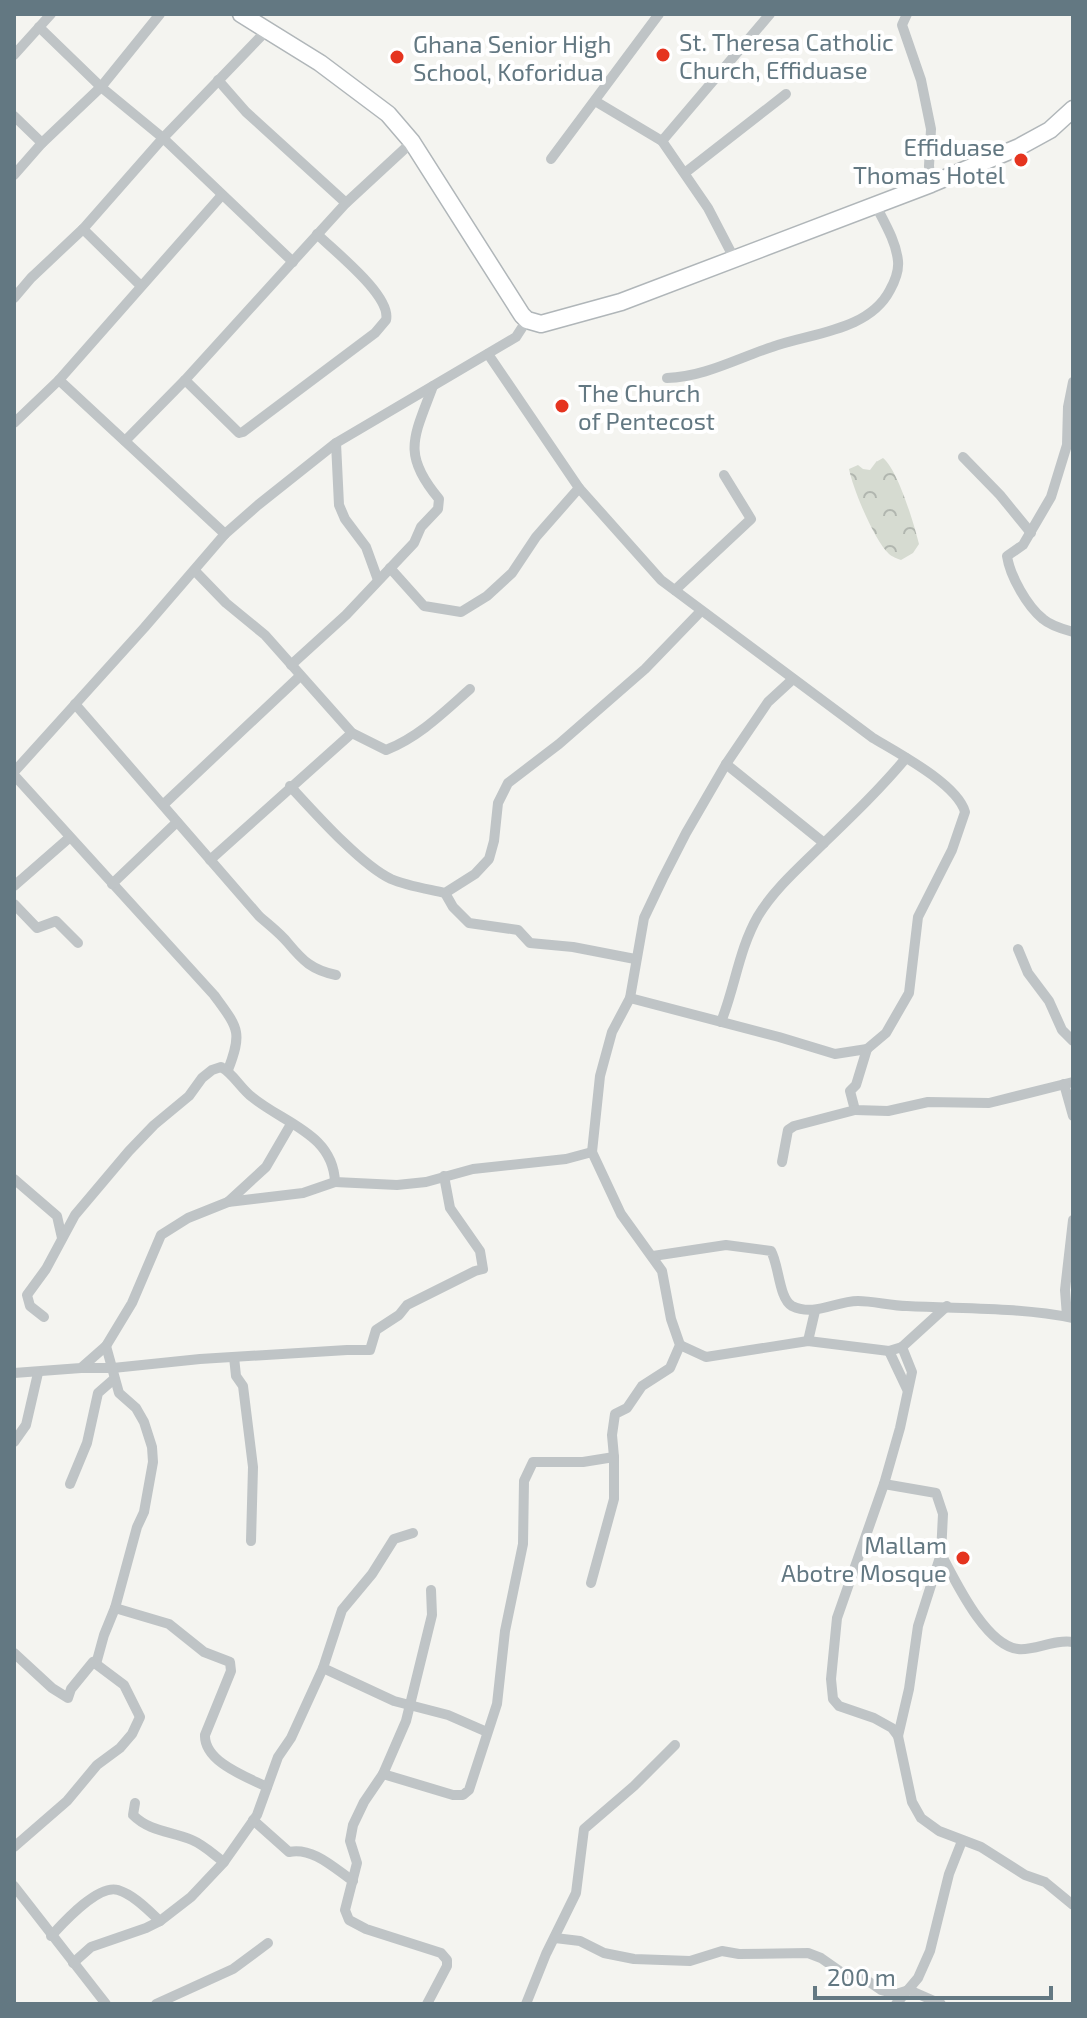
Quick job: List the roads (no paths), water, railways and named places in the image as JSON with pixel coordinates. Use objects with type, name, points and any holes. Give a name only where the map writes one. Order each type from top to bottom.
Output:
[{"type":"main road","points":[[241,14],[320,63],[388,114],[412,142],[527,320],[541,324],[621,302],[931,184],[1050,130],[1073,109]]},
{"type":"street","points":[[14,55],[51,14]]},
{"type":"street","points":[[14,175],[42,143],[101,87],[160,14]]},
{"type":"street","points":[[551,159],[659,14]]},
{"type":"street","points":[[662,141],[770,14]]},
{"type":"street","points":[[907,14],[902,25],[921,80],[931,129],[931,184]]},
{"type":"street","points":[[39,27],[101,87],[163,138],[293,262]]},
{"type":"street","points":[[14,298],[83,229],[163,138],[267,30]]},
{"type":"street","points":[[218,80],[246,112],[346,203]]},
{"type":"street","points":[[686,172],[786,94]]},
{"type":"street","points":[[595,101],[662,141],[686,172],[735,260]]},
{"type":"street","points":[[14,116],[42,143]]},
{"type":"street","points":[[125,441],[185,380],[346,203],[412,142]]},
{"type":"street","points":[[14,423],[59,380],[222,195]]},
{"type":"street","points":[[667,378],[701,374],[784,343],[835,330],[877,307],[895,280],[899,264],[895,246],[875,204]]},
{"type":"street","points":[[83,229],[141,286]]},
{"type":"street","points":[[185,380],[239,433],[375,333],[386,320],[385,306],[361,276],[317,234]]},
{"type":"street","points":[[228,1070],[239,1043],[234,1023],[214,995],[69,838],[14,773],[225,534],[336,443],[516,337],[527,320]]},
{"type":"street","points":[[488,354],[579,488],[661,580],[956,796],[965,812],[952,850],[918,917],[909,993],[886,1033],[867,1049],[835,1054],[630,998]]},
{"type":"street","points":[[59,380],[225,534]]},
{"type":"street","points":[[1073,382],[1063,466],[1051,497],[1031,533],[1023,545],[1007,556],[1034,609],[1053,625],[1073,632]]},
{"type":"street","points":[[291,665],[346,615],[414,543],[421,527],[438,509],[439,499],[421,477],[414,457],[414,440],[433,386]]},
{"type":"street","points":[[336,443],[339,505],[345,519],[366,547],[378,580]]},
{"type":"street","points":[[963,457],[1031,533]]},
{"type":"street","points":[[675,590],[751,519],[724,475]]},
{"type":"street","points":[[390,568],[424,606],[461,612],[487,596],[512,573],[536,537],[579,488]]},
{"type":"street","points":[[195,571],[226,603],[265,635],[299,677],[352,733],[386,750],[441,716],[470,689]]},
{"type":"street","points":[[445,893],[475,874],[489,859],[498,803],[508,783],[559,744],[645,669],[701,611]]},
{"type":"street","points":[[164,804],[299,677]]},
{"type":"street","points":[[591,1583],[614,1499],[612,1435],[615,1414],[627,1408],[642,1386],[670,1368],[680,1345],[671,1319],[662,1271],[653,1256],[635,1238],[592,1152],[600,1076],[612,1032],[630,998],[644,918],[686,833],[726,764],[768,702],[793,679]]},
{"type":"street","points":[[75,704],[210,860],[306,964],[320,972],[336,975]]},
{"type":"street","points":[[210,860],[352,733]]},
{"type":"street","points":[[721,1022],[731,998],[745,943],[758,916],[777,890],[874,795],[906,758]]},
{"type":"street","points":[[726,764],[824,843]]},
{"type":"street","points":[[290,786],[370,865],[391,879],[445,893],[453,907],[469,923],[518,930],[530,943],[573,947],[635,959]]},
{"type":"street","points":[[112,884],[177,822]]},
{"type":"street","points":[[14,886],[69,838]]},
{"type":"street","points":[[14,904],[37,928],[56,921],[78,943]]},
{"type":"street","points":[[1018,949],[1028,973],[1049,1001],[1062,1030],[1073,1041]]},
{"type":"street","points":[[855,1110],[850,1091],[856,1085],[867,1049]]},
{"type":"street","points":[[44,1317],[30,1306],[27,1295],[46,1269],[75,1215],[129,1151],[189,1096],[212,1070],[221,1067],[228,1070],[252,1097],[310,1134],[328,1153],[334,1166],[335,1182]]},
{"type":"street","points":[[782,1162],[788,1130],[855,1110],[888,1111],[928,1102],[989,1103],[1069,1083],[1073,1116]]},
{"type":"street","points":[[228,1202],[266,1167],[291,1124]]},
{"type":"street","points":[[81,1368],[106,1346],[132,1303],[161,1235],[188,1218],[228,1202],[303,1193],[335,1182],[397,1185],[426,1182],[473,1169],[566,1159],[592,1152]]},
{"type":"street","points":[[14,1373],[81,1368],[114,1373],[234,1357],[370,1350],[376,1330],[399,1315],[407,1305],[483,1269],[480,1251],[450,1208],[444,1176]]},
{"type":"street","points":[[14,1179],[57,1216],[62,1238]]},
{"type":"street","points":[[57,1216],[75,1215]]},
{"type":"street","points":[[653,1256],[726,1245],[771,1251],[777,1262],[784,1299],[792,1306],[815,1311],[856,1301],[906,1307],[947,1306],[1049,1312],[1070,1317],[1065,1290],[1073,1220]]},
{"type":"street","points":[[680,1345],[706,1357],[808,1341],[889,1351],[902,1347],[947,1306]]},
{"type":"street","points":[[808,1341],[815,1311]]},
{"type":"street","points":[[96,1664],[144,1512],[153,1462],[144,1422],[136,1408],[119,1393],[106,1346]]},
{"type":"street","points":[[902,1347],[912,1372],[884,1484],[837,1618],[831,1679],[833,1699],[839,1706],[892,1728],[898,1736],[912,1802],[921,1818],[939,1831],[981,1847],[1025,1875],[1045,1882],[1073,1905]]},
{"type":"street","points":[[889,1351],[907,1389]]},
{"type":"street","points":[[234,1357],[236,1376],[243,1386],[253,1467],[251,1541]]},
{"type":"street","points":[[14,1442],[26,1425],[38,1373]]},
{"type":"street","points":[[70,1484],[87,1443],[98,1393],[114,1373]]},
{"type":"street","points":[[383,1774],[453,1795],[463,1795],[469,1790],[497,1704],[505,1631],[523,1544],[524,1481],[530,1466],[533,1462],[583,1462],[614,1457]]},
{"type":"street","points":[[884,1484],[936,1493],[943,1514],[941,1554],[918,1626],[909,1689],[898,1736]]},
{"type":"street","points":[[73,1963],[91,1947],[160,1921],[191,1897],[224,1862],[253,1820],[278,1757],[291,1738],[323,1668],[342,1610],[372,1574],[394,1539],[413,1533]]},
{"type":"street","points":[[941,1554],[964,1598],[998,1641],[1021,1650],[1055,1642],[1073,1642]]},
{"type":"street","points":[[427,2004],[444,1973],[447,1960],[441,1953],[366,1929],[349,1920],[345,1910],[357,1863],[350,1841],[353,1825],[383,1774],[406,1721],[432,1615],[431,1590]]},
{"type":"street","points":[[115,1608],[169,1624],[204,1652],[230,1662],[231,1671],[205,1735],[205,1742],[221,1761],[267,1787]]},
{"type":"street","points":[[14,1653],[52,1688],[68,1698],[71,1689],[93,1662],[124,1685],[140,1717],[132,1734],[120,1748],[97,1765],[67,1801],[14,1847]]},
{"type":"street","points":[[323,1668],[387,1698],[448,1715],[487,1732]]},
{"type":"street","points":[[526,2004],[576,1893],[584,1829],[675,1745]]},
{"type":"street","points":[[135,1803],[133,1815],[141,1823],[157,1831],[196,1841],[224,1862]]},
{"type":"street","points":[[253,1820],[289,1852],[309,1852],[353,1881]]},
{"type":"street","points":[[896,2004],[918,1978],[930,1951],[949,1874],[962,1841]]},
{"type":"street","points":[[14,1886],[106,2004]]},
{"type":"street","points":[[51,1936],[97,1894],[109,1889],[123,1893],[160,1921]]},
{"type":"street","points":[[555,1938],[580,1941],[604,1953],[634,1959],[690,1961],[722,1951],[739,1954],[808,1953],[841,1972],[865,1979],[881,1990],[896,1994],[909,1990],[941,2004]]},
{"type":"street","points":[[156,2004],[233,1969],[268,1943]]},
{"type":"place","name":"St. Theresa Catholic Church, Effiduase","points":[[663,55]]},
{"type":"place","name":"Ghana Senior High School, Koforidua","points":[[397,57]]},
{"type":"place","name":"Effiduase Thomas Hotel","points":[[1021,160]]},
{"type":"place","name":"The Church of Pentecost","points":[[562,406]]},
{"type":"place","name":"Mallam Abotre Mosque","points":[[963,1558]]}]
